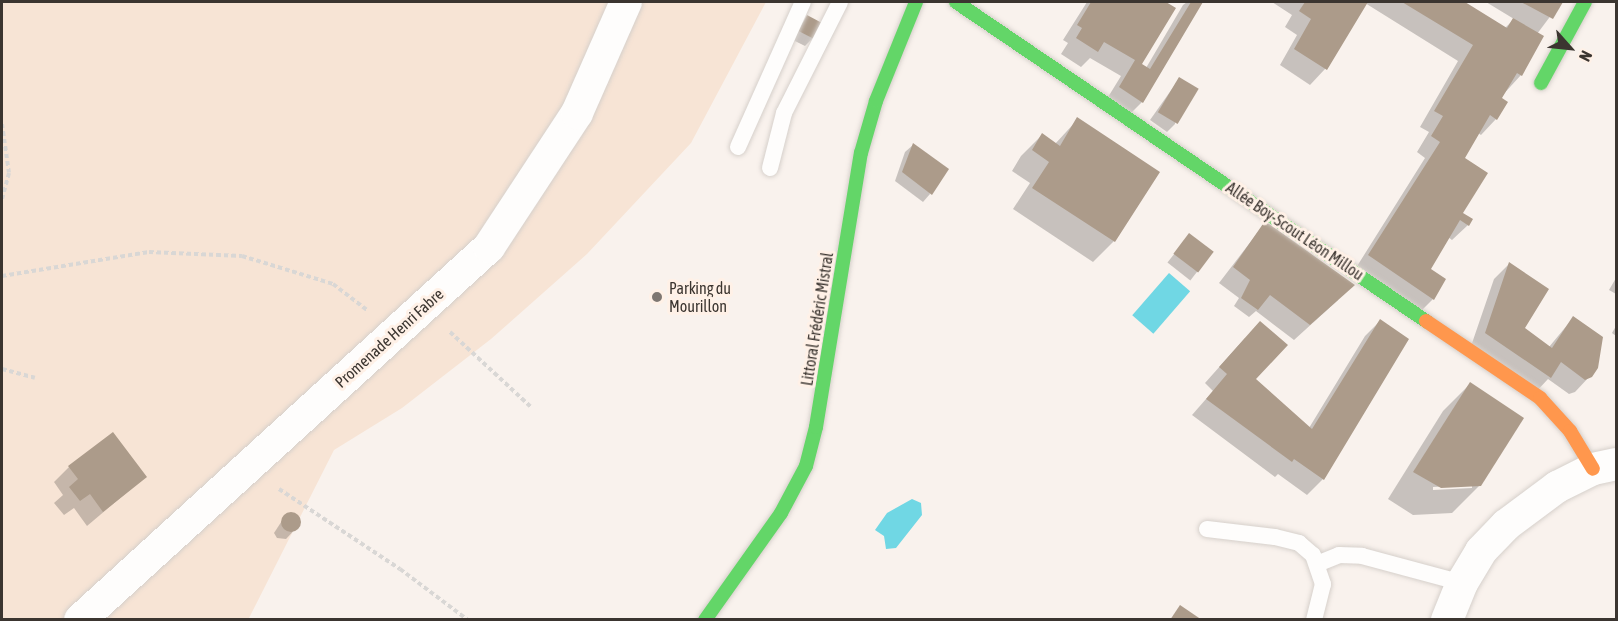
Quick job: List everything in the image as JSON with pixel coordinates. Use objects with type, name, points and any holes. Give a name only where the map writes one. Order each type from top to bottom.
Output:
[{"type":"street","name":"Promenade Henri Fabre","points":[[80,620],[489,247],[577,113],[626,2]]},
{"type":"street","name":"Littoral Frédéric Mistral","points":[[705,620],[782,513],[806,466],[816,427],[861,153],[876,102],[916,2]]},
{"type":"street","name":"Allée Boy-Scout Léon Millou","points":[[956,2],[1540,398],[1605,467]]},
{"type":"street","points":[[1541,83],[1585,2]]},
{"type":"street","points":[[1447,620],[1462,583],[1481,551],[1506,525],[1540,498],[1605,467]]},
{"type":"lane","points":[[738,147],[803,2]]},
{"type":"lane","points":[[770,168],[784,113],[840,2]]},
{"type":"lane","points":[[1207,529],[1299,543],[1317,564],[1323,584],[1314,620]]},
{"type":"lane","points":[[1317,564],[1338,555],[1362,556],[1462,583]]},
{"type":"path","points":[[2,124],[9,173],[2,199]]},
{"type":"path","points":[[2,276],[149,252],[243,256],[333,284],[396,332]]},
{"type":"path","points":[[423,307],[531,407]]},
{"type":"path","points":[[2,369],[35,378]]},
{"type":"path","points":[[245,469],[307,505],[468,620]]},
{"type":"shaded area","points":[[2,2],[766,2],[691,143],[587,254],[491,339],[402,408],[334,450],[248,620],[2,619]]},
{"type":"water","points":[[1169,273],[1190,291],[1153,334],[1132,315]]},
{"type":"water","points":[[912,499],[921,503],[922,515],[896,548],[886,549],[884,536],[875,530],[887,513]]},
{"type":"building","points":[[1091,2],[1166,2],[1176,8],[1142,64],[1150,69],[1191,2],[1203,2],[1143,103],[1119,87],[1135,60],[1104,42],[1098,52],[1076,38],[1082,28],[1077,25]]},
{"type":"building","points":[[1305,2],[1368,2],[1327,70],[1294,49],[1311,19],[1299,11]]},
{"type":"building","points":[[1402,2],[1465,2],[1507,28],[1513,18],[1544,36],[1522,76],[1517,73],[1502,98],[1508,102],[1497,120],[1490,115],[1465,158],[1488,173],[1463,213],[1473,219],[1469,226],[1460,220],[1431,269],[1446,279],[1434,300],[1368,255],[1440,142],[1431,136],[1443,116],[1434,111],[1473,45]]},
{"type":"building","points":[[1521,2],[1563,2],[1553,19]]},
{"type":"building","points":[[807,15],[822,23],[814,39],[799,31]]},
{"type":"building","points":[[1179,77],[1199,89],[1178,124],[1158,112]]},
{"type":"building","points":[[1077,117],[1160,172],[1115,242],[1032,188],[1049,162],[1032,150],[1042,133],[1060,146]]},
{"type":"building","points":[[913,143],[949,169],[932,195],[902,172]]},
{"type":"building","points":[[1265,221],[1355,285],[1310,325],[1270,295],[1258,310],[1241,298],[1250,280],[1233,267]]},
{"type":"building","points":[[1189,233],[1214,252],[1198,272],[1173,254]]},
{"type":"building","points":[[1509,262],[1549,289],[1525,328],[1552,348],[1573,316],[1603,337],[1598,368],[1592,377],[1585,380],[1561,362],[1551,378],[1485,333]]},
{"type":"building","points":[[1380,319],[1409,339],[1324,480],[1294,459],[1292,462],[1206,399],[1227,374],[1219,367],[1260,321],[1288,345],[1256,379],[1312,429]]},
{"type":"building","points":[[1470,382],[1524,418],[1481,486],[1441,488],[1413,472]]},
{"type":"building","points":[[113,432],[147,477],[103,512],[90,494],[80,501],[69,487],[78,479],[68,466]]},
{"type":"building","points":[[287,512],[295,512],[301,518],[301,526],[295,532],[287,532],[281,526],[281,518]]},
{"type":"building","points":[[1180,605],[1202,620],[1170,620]]},
{"type":"traffic: fast","points":[[705,620],[781,513],[806,466],[816,427],[861,153],[876,101],[916,2]]},
{"type":"traffic: fast","points":[[956,2],[1426,321]]},
{"type":"traffic: fast","points":[[1541,83],[1585,2]]},
{"type":"traffic: slow","points":[[1426,321],[1540,398],[1570,431],[1593,469]]},
{"type":"place","name":"Parking du Mourillon","points":[[657,297]]}]
